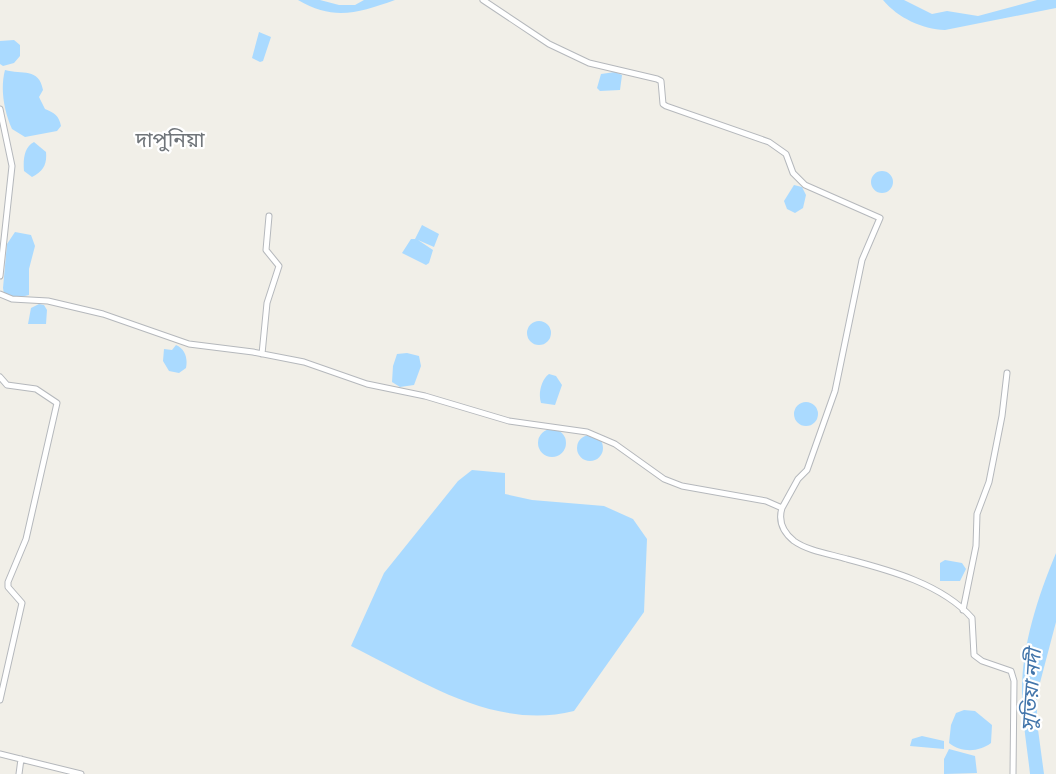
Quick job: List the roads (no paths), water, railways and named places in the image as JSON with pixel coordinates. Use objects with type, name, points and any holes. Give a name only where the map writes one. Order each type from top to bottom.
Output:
[{"type":"street","points":[[483,0],[549,44],[589,63],[661,81],[663,104],[666,106],[769,142],[786,154],[793,172],[805,185],[880,219],[862,260],[835,391],[807,470],[798,480],[782,508],[781,524],[793,540],[823,553],[904,577],[942,595],[972,618],[974,655],[982,661],[1011,671],[1014,681],[1012,774]]},
{"type":"street","points":[[0,109],[11,150],[12,184],[0,276]]},
{"type":"street","points":[[262,354],[267,303],[279,266],[266,250],[269,216]]},
{"type":"street","points":[[0,294],[12,299],[48,301],[103,314],[189,344],[304,362],[367,384],[425,396],[509,421],[587,432],[615,444],[664,479],[682,486],[766,501],[782,508]]},
{"type":"street","points":[[963,610],[976,546],[977,514],[990,473],[1002,416],[1007,373]]},
{"type":"street","points":[[0,377],[7,385],[36,389],[57,403],[57,407],[26,539],[8,582],[8,587],[22,603],[0,700]]},
{"type":"street","points":[[0,754],[81,774]]},
{"type":"street","points":[[19,774],[21,759]]},
{"type":"water","points":[[298,0],[320,0],[339,5],[355,5],[364,0],[395,0],[358,11],[335,13],[311,7]]},
{"type":"water","points":[[883,0],[904,0],[932,14],[947,11],[978,16],[1037,0],[1056,0],[1056,8],[945,30],[911,21],[896,12]]},
{"type":"water","points":[[259,32],[271,37],[263,61],[260,62],[252,58]]},
{"type":"water","points":[[14,40],[20,45],[20,56],[14,63],[3,66],[0,64],[0,41]]},
{"type":"water","points":[[5,70],[29,73],[38,78],[43,90],[39,97],[45,109],[56,115],[59,120],[61,126],[57,131],[25,137],[12,129],[4,100]]},
{"type":"water","points":[[615,72],[622,75],[620,90],[600,91],[597,88],[601,74]]},
{"type":"water","points":[[34,142],[46,152],[46,156],[42,170],[32,177],[24,171],[24,163],[26,150]]},
{"type":"water","points":[[882,171],[890,174],[893,182],[890,190],[882,193],[874,190],[871,182],[874,174]]},
{"type":"water","points":[[794,185],[802,187],[806,195],[803,208],[795,213],[787,209],[784,201]]},
{"type":"water","points":[[422,225],[439,234],[434,247],[418,240],[433,250],[429,263],[426,265],[402,253],[411,239],[415,239]]},
{"type":"water","points":[[15,232],[31,235],[35,246],[29,269],[29,295],[17,298],[4,294],[3,288],[7,244]]},
{"type":"water","points":[[39,304],[44,305],[47,310],[46,324],[28,324],[31,308]]},
{"type":"water","points":[[539,321],[548,324],[551,333],[548,342],[539,345],[530,342],[527,333],[530,324]]},
{"type":"water","points":[[176,345],[184,351],[187,361],[186,368],[179,373],[169,371],[163,361],[164,349],[172,350]]},
{"type":"water","points":[[407,353],[419,356],[421,366],[414,385],[400,387],[392,382],[393,366],[397,354]]},
{"type":"water","points":[[549,374],[556,376],[562,385],[555,405],[541,403],[540,399],[542,383]]},
{"type":"water","points":[[806,402],[815,405],[818,414],[815,423],[806,426],[797,423],[794,414],[797,405]]},
{"type":"water","points":[[552,429],[562,433],[566,443],[562,453],[552,457],[542,453],[538,443],[542,433]]},
{"type":"water","points":[[590,435],[599,439],[603,448],[599,457],[590,461],[581,457],[577,448],[581,439]]},
{"type":"water","points":[[472,470],[505,473],[505,494],[532,500],[604,506],[633,519],[647,539],[644,612],[574,711],[544,715],[515,714],[487,708],[431,687],[351,646],[384,573],[458,481]]},
{"type":"water","name":"সুতিয়া নদী","points":[[1056,553],[1056,622],[1037,694],[1037,722],[1044,774],[1030,774],[1022,701],[1025,656],[1037,603]]},
{"type":"water","points":[[945,560],[962,563],[966,569],[960,581],[940,581],[940,563]]},
{"type":"water","points":[[964,710],[975,711],[992,725],[991,743],[981,748],[965,750],[949,743],[951,725],[956,713]]},
{"type":"water","points":[[922,736],[944,741],[944,749],[910,746],[912,739]]},
{"type":"water","points":[[949,749],[975,756],[977,773],[944,774],[944,759]]},
{"type":"district","name":"দাপুনিয়া","points":[[170,138]]}]
